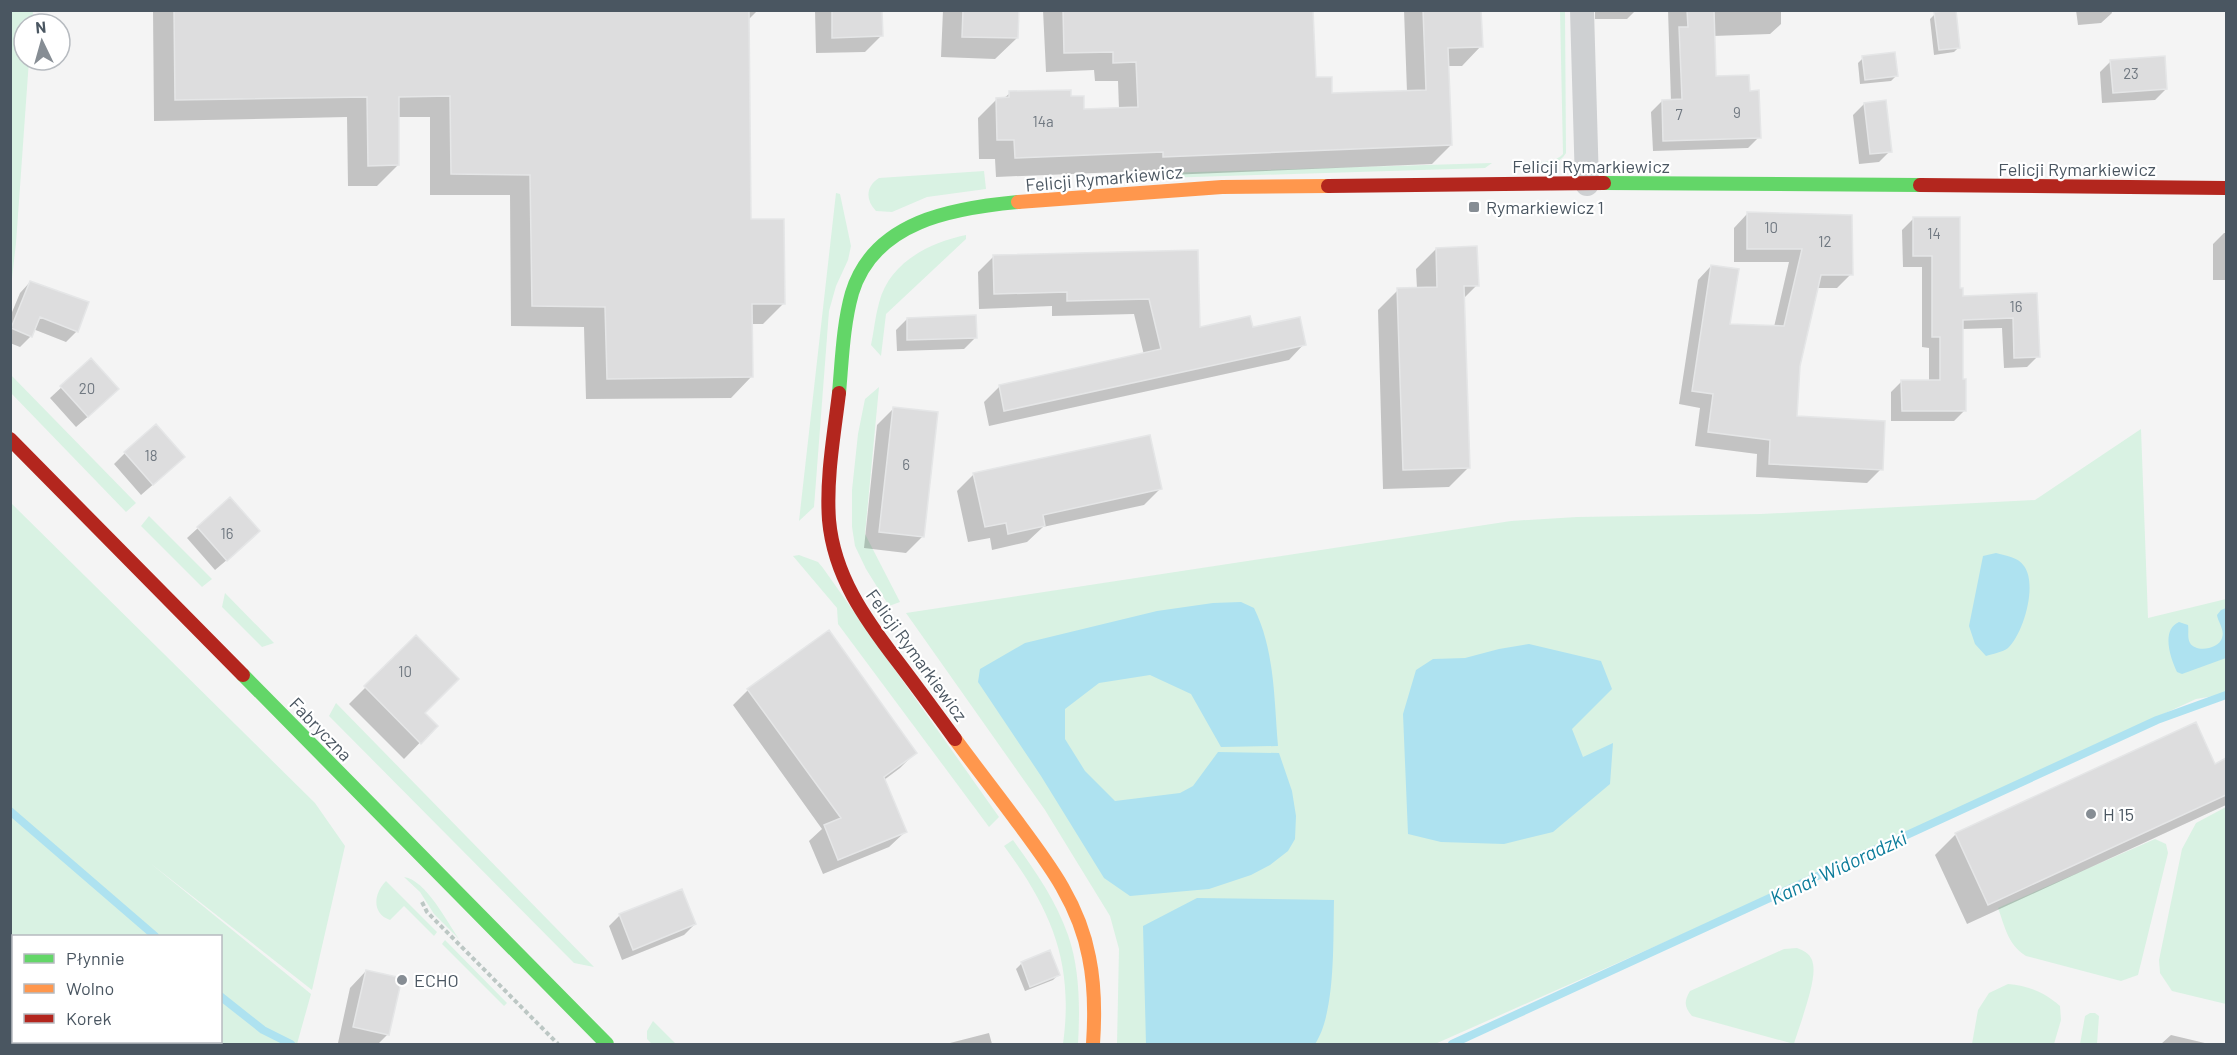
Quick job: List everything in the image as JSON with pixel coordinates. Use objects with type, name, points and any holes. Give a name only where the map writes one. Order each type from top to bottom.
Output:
[{"type":"street","points":[[1582,10],[1587,183]]},
{"type":"street","name":"Felicji Rymarkiewicz","points":[[1093,1044],[1095,984],[1081,923],[1069,897],[1055,872],[865,618],[848,591],[833,551],[828,486],[847,320],[857,281],[881,248],[909,227],[940,214],[997,205],[1155,190],[1222,187],[1587,183],[2226,188]]},
{"type":"street","name":"Fabryczna","points":[[10,439],[607,1044]]},
{"type":"path","points":[[419,896],[427,912],[558,1044]]},
{"type":"green space","points":[[11,10],[33,11],[12,12],[12,72],[28,72],[11,287]]},
{"type":"green space","points":[[1560,11],[1565,11],[1566,153],[1556,162],[1534,165],[1534,172],[1521,166],[1519,162],[1554,160],[1563,154]]},
{"type":"green space","points":[[1492,163],[1485,168],[1163,178],[1162,173]]},
{"type":"green space","points":[[984,171],[986,189],[927,197],[892,212],[876,211],[870,202],[869,189],[879,178]]},
{"type":"green space","points":[[836,193],[840,194],[851,246],[829,311],[814,507],[799,521]]},
{"type":"green space","points":[[966,235],[966,239],[886,314],[881,356],[871,345],[879,303],[891,277],[901,266],[924,249]]},
{"type":"green space","points":[[11,375],[136,503],[126,512],[11,393]]},
{"type":"green space","points":[[879,387],[865,534],[900,602],[889,606],[855,546],[852,527],[852,490],[858,434],[865,399]]},
{"type":"green space","points":[[2141,429],[2148,618],[2226,599],[2226,694],[2196,699],[1737,910],[1435,1044],[1117,1044],[1119,949],[1110,916],[1045,810],[906,613],[1511,521],[1577,517],[1761,514],[2035,500]]},
{"type":"green space","points":[[11,503],[315,803],[345,846],[312,990],[150,863],[311,994],[297,1044],[11,1044]]},
{"type":"green space","points":[[149,516],[212,579],[202,587],[141,526]]},
{"type":"green space","points":[[799,555],[818,562],[823,568],[999,817],[989,827],[838,624],[837,608],[793,556]]},
{"type":"green space","points":[[225,593],[274,643],[262,647],[222,607]]},
{"type":"green space","points":[[336,703],[594,967],[574,963],[329,716]]},
{"type":"green space","points":[[2226,807],[2226,1004],[2172,991],[2160,973],[2159,960],[2182,849],[2196,823]]},
{"type":"green space","points":[[2155,839],[2166,844],[2168,853],[2138,975],[2121,981],[2026,956],[2015,947],[1998,908]]},
{"type":"green space","points":[[1013,840],[1051,897],[1068,935],[1075,961],[1078,989],[1078,1044],[1063,1044],[1066,1015],[1062,963],[1047,916],[1021,870],[1004,846]]},
{"type":"green space","points":[[404,877],[412,880],[428,893],[459,939],[434,914],[420,892]]},
{"type":"green space","points":[[386,881],[437,932],[434,936],[404,906],[390,920],[380,913],[376,903],[377,897]]},
{"type":"green space","points":[[445,940],[507,1003],[504,1006],[442,944]]},
{"type":"green space","points":[[1797,948],[1810,956],[1814,972],[1794,1044],[1692,1016],[1687,1010],[1686,1001],[1690,991],[1784,949]]},
{"type":"green space","points":[[2008,984],[2036,990],[2060,1006],[2061,1020],[2054,1044],[1972,1044],[1978,1010],[1989,993]]},
{"type":"green space","points":[[2090,1013],[2099,1016],[2097,1044],[2080,1044],[2085,1016]]},
{"type":"green space","points":[[653,1021],[676,1044],[652,1044],[647,1039],[647,1031]]},
{"type":"water","points":[[1996,553],[2015,559],[2024,566],[2030,585],[2029,597],[2023,621],[2014,641],[2008,648],[1986,656],[1975,644],[1969,626],[1983,556]]},
{"type":"water","points":[[1241,602],[1254,608],[1266,641],[1270,658],[1278,746],[1221,747],[1191,694],[1150,675],[1099,683],[1065,709],[1065,739],[1085,771],[1115,801],[1180,793],[1193,786],[1218,752],[1279,753],[1292,791],[1296,816],[1295,839],[1288,851],[1270,865],[1251,875],[1209,889],[1130,896],[1104,878],[1041,776],[978,682],[980,669],[1025,643],[1157,611],[1213,603]]},
{"type":"water","points":[[2226,608],[2226,658],[2182,674],[2177,672],[2169,644],[2170,631],[2173,626],[2179,622],[2188,625],[2189,639],[2193,646],[2202,649],[2212,647],[2217,645],[2222,638],[2222,629],[2217,615]]},
{"type":"water","points":[[1529,644],[1601,661],[1612,689],[1572,729],[1583,757],[1613,743],[1610,784],[1553,832],[1504,844],[1441,842],[1408,834],[1403,714],[1416,670],[1433,659],[1465,658]]},
{"type":"water","points":[[1197,898],[1334,900],[1330,995],[1322,1031],[1315,1044],[1146,1044],[1143,926]]},
{"type":"building","points":[[174,10],[749,10],[751,219],[784,219],[785,304],[752,304],[753,377],[607,379],[605,307],[532,306],[530,175],[451,174],[450,96],[399,97],[399,165],[368,166],[367,97],[175,100]]},
{"type":"building","points":[[832,10],[882,10],[883,36],[832,38]]},
{"type":"building","points":[[963,10],[1019,10],[1018,38],[962,37]]},
{"type":"building","points":[[1063,10],[1313,10],[1316,77],[1332,77],[1332,93],[1426,90],[1423,10],[1481,10],[1483,47],[1448,48],[1452,145],[1163,157],[1163,152],[1015,158],[1014,140],[997,140],[996,98],[1009,97],[1009,91],[1071,90],[1071,96],[1084,96],[1084,109],[1138,107],[1136,62],[1113,63],[1113,52],[1064,53]]},
{"type":"building","points":[[1687,10],[1714,10],[1716,76],[1749,75],[1750,91],[1759,90],[1761,138],[1663,141],[1662,100],[1682,99],[1679,27],[1688,27]]},
{"type":"building","points":[[1956,10],[1960,48],[1939,50],[1934,12]]},
{"type":"building","points":[[1895,52],[1898,76],[1865,80],[1862,56]]},
{"type":"building","points":[[2165,56],[2167,89],[2113,93],[2110,60]]},
{"type":"building","points":[[1886,100],[1892,152],[1870,154],[1864,103]]},
{"type":"building","points":[[1747,212],[1852,215],[1853,275],[1821,275],[1800,366],[1797,416],[1885,421],[1883,470],[1769,464],[1770,440],[1708,432],[1713,394],[1692,391],[1711,265],[1739,269],[1730,324],[1784,326],[1802,249],[1747,249]]},
{"type":"building","points":[[1913,217],[1960,217],[1960,288],[1963,288],[1963,296],[2037,293],[2040,357],[2014,358],[2013,318],[1963,320],[1963,379],[1966,379],[1966,411],[1902,411],[1901,380],[1940,380],[1940,337],[1932,337],[1932,256],[1913,256]]},
{"type":"building","points":[[1477,246],[1479,286],[1464,286],[1470,468],[1403,470],[1397,288],[1437,287],[1436,248]]},
{"type":"building","points":[[1198,250],[1200,327],[1250,316],[1253,327],[1300,317],[1306,345],[1004,411],[999,385],[1161,349],[1149,299],[1067,301],[1067,292],[994,294],[993,255]]},
{"type":"building","points":[[30,281],[89,302],[78,332],[40,317],[32,337],[11,328]]},
{"type":"building","points":[[976,315],[977,338],[907,340],[907,318]]},
{"type":"building","points":[[91,358],[119,389],[88,417],[60,386]]},
{"type":"building","points":[[893,407],[938,412],[924,537],[879,532]]},
{"type":"building","points":[[156,424],[185,457],[153,485],[124,452]]},
{"type":"building","points":[[1150,435],[1162,489],[1043,515],[1045,526],[1008,534],[1006,523],[985,527],[973,473]]},
{"type":"building","points":[[230,497],[260,531],[227,561],[197,527]]},
{"type":"building","points":[[829,630],[917,753],[884,777],[907,832],[838,860],[824,825],[841,818],[747,689]]},
{"type":"building","points":[[416,635],[459,679],[425,713],[438,726],[421,744],[364,686]]},
{"type":"building","name":"H 15","points":[[2196,722],[2215,764],[2226,758],[2226,795],[1988,905],[1955,833]]},
{"type":"building","points":[[682,889],[696,924],[633,950],[619,914]]},
{"type":"building","points":[[1050,950],[1060,975],[1030,987],[1021,962]]},
{"type":"building","points":[[366,970],[402,978],[389,1035],[353,1027]]},
{"type":"waterway","name":"Kanał Widoradzki","points":[[1452,1044],[2157,720],[2226,695]]},
{"type":"waterway","name":"Kanał Widoradzki","points":[[10,811],[154,935]]},
{"type":"waterway","name":"Kanał Widoradzki","points":[[222,998],[263,1030],[291,1044]]},
{"type":"traffic: fast","points":[[1604,183],[1920,185]]},
{"type":"traffic: fast","points":[[839,393],[845,330],[852,293],[863,269],[878,249],[897,234],[943,214],[1018,202]]},
{"type":"traffic: fast","points":[[243,675],[607,1044]]},
{"type":"traffic: slow","points":[[1018,202],[1222,187],[1328,186]]},
{"type":"traffic: slow","points":[[955,739],[1040,852],[1070,901],[1084,937],[1091,968],[1094,1000],[1093,1044]]},
{"type":"traffic: jam","points":[[1328,186],[1604,183]]},
{"type":"traffic: jam","points":[[1920,185],[2226,188]]},
{"type":"traffic: jam","points":[[839,393],[828,504],[837,560],[863,613],[955,739]]},
{"type":"traffic: jam","points":[[10,439],[243,675]]},
{"type":"place","name":"Rymarkiewicz 1","points":[[1474,207]]},
{"type":"place","name":"H 15","points":[[2091,814]]},
{"type":"place","name":"ECHO","points":[[402,980]]}]
